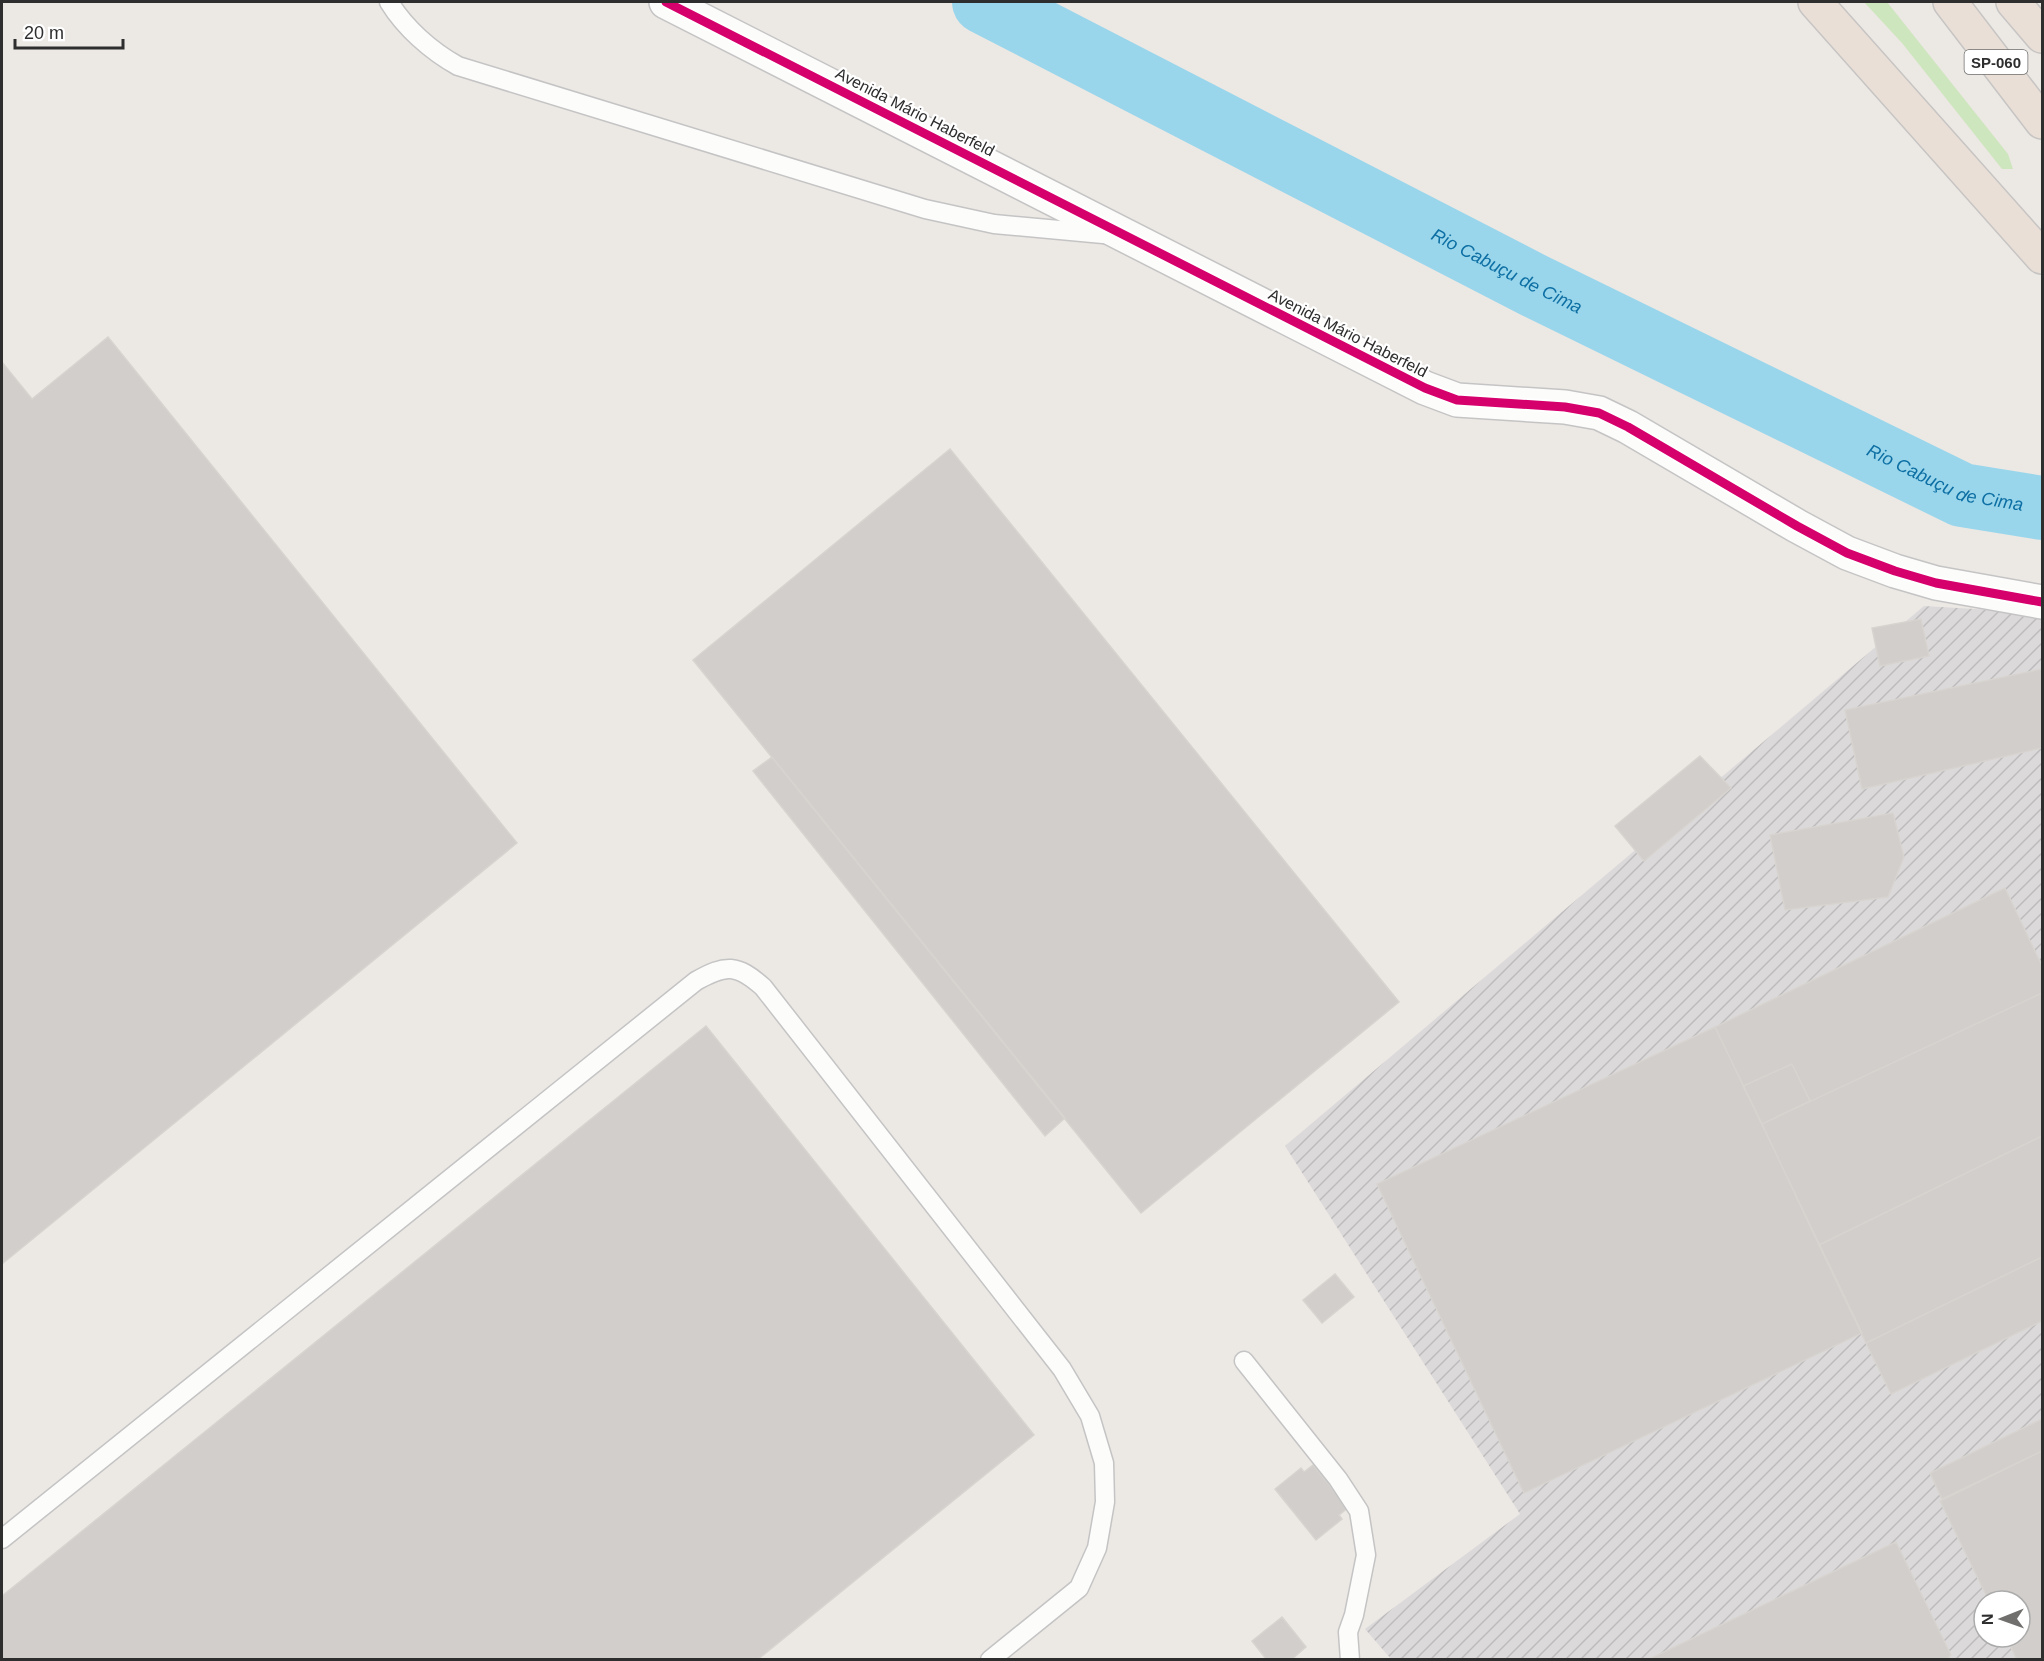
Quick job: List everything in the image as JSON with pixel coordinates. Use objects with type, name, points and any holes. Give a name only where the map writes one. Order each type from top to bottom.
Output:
[{"type":"highway","points":[[1815,2],[2043,257]]},
{"type":"highway","name":"SP-060","points":[[1950,2],[2043,122]]},
{"type":"highway","points":[[2013,2],[2043,36]]},
{"type":"street","name":"Avenida Mário Haberfeld","points":[[666,2],[1425,388],[1456,400],[1565,407],[1599,413],[1628,426],[1847,553],[1936,583],[2043,602]]},
{"type":"lane","points":[[389,2],[395,12],[422,41],[439,56],[458,66],[925,209],[994,224],[1123,236]]},
{"type":"lane","points":[[2,1539],[696,981],[716,970],[731,968],[748,973],[763,987],[1062,1369],[1090,1416],[1104,1463],[1106,1502],[1097,1548],[1079,1588],[990,1659]]},
{"type":"lane","points":[[1244,1361],[1338,1479],[1359,1511],[1366,1555],[1354,1615],[1348,1632],[1350,1659]]},
{"type":"shaded area","points":[[1924,606],[2042,613],[2042,1659],[1391,1659],[1365,1629],[1520,1514],[1285,1146]]},
{"type":"green space","points":[[1864,2],[1887,2],[2008,154],[2013,169],[2002,169],[1902,43]]},
{"type":"building","points":[[108,337],[517,843],[2,1264],[2,362],[32,399]]},
{"type":"building","points":[[950,449],[1399,1002],[1141,1213],[693,660]]},
{"type":"building","points":[[1921,619],[1929,656],[1880,666],[1872,628]]},
{"type":"building","points":[[2042,669],[2042,748],[1862,789],[1845,710]]},
{"type":"building","points":[[1700,756],[1731,788],[1644,861],[1615,826]]},
{"type":"building","points":[[772,757],[1065,1118],[1045,1136],[753,771]]},
{"type":"building","points":[[1893,813],[1904,857],[1888,897],[1785,910],[1770,835]]},
{"type":"building","points":[[2005,888],[2042,966],[2042,993],[1762,1124],[1715,1027]]},
{"type":"building","points":[[2042,993],[2042,1136],[1819,1245],[1762,1124]]},
{"type":"building","points":[[706,1026],[1034,1435],[757,1660],[2,1660],[2,1596]]},
{"type":"building","points":[[1715,1027],[1862,1333],[1524,1493],[1377,1184]]},
{"type":"building","points":[[1792,1064],[1810,1101],[1762,1124],[1743,1086]]},
{"type":"building","points":[[2042,1136],[2042,1257],[1866,1343],[1819,1245]]},
{"type":"building","points":[[2042,1257],[2042,1321],[1891,1394],[1866,1343]]},
{"type":"building","points":[[1335,1274],[1354,1297],[1322,1323],[1303,1300]]},
{"type":"building","points":[[2042,1419],[2042,1451],[1942,1499],[1930,1473]]},
{"type":"building","points":[[2042,1451],[2042,1660],[2017,1660],[2012,1649],[2032,1649],[2032,1589],[1983,1589],[1940,1501]]},
{"type":"building","points":[[1313,1465],[1348,1508],[1339,1515],[1342,1519],[1316,1540],[1275,1489],[1301,1468],[1304,1472]]},
{"type":"building","points":[[1896,1542],[1951,1655],[1946,1660],[1647,1660]]},
{"type":"building","points":[[1282,1617],[1306,1647],[1291,1660],[1267,1660],[1252,1641]]},
{"type":"waterway","name":"Rio Cabuçu de Cima","points":[[984,2],[1535,286],[1962,495],[2042,508]]},
{"type":"cycle path","points":[[666,2],[1425,388],[1457,400],[1565,407],[1599,413],[1628,427],[1847,553],[1936,583],[2042,602]]}]
